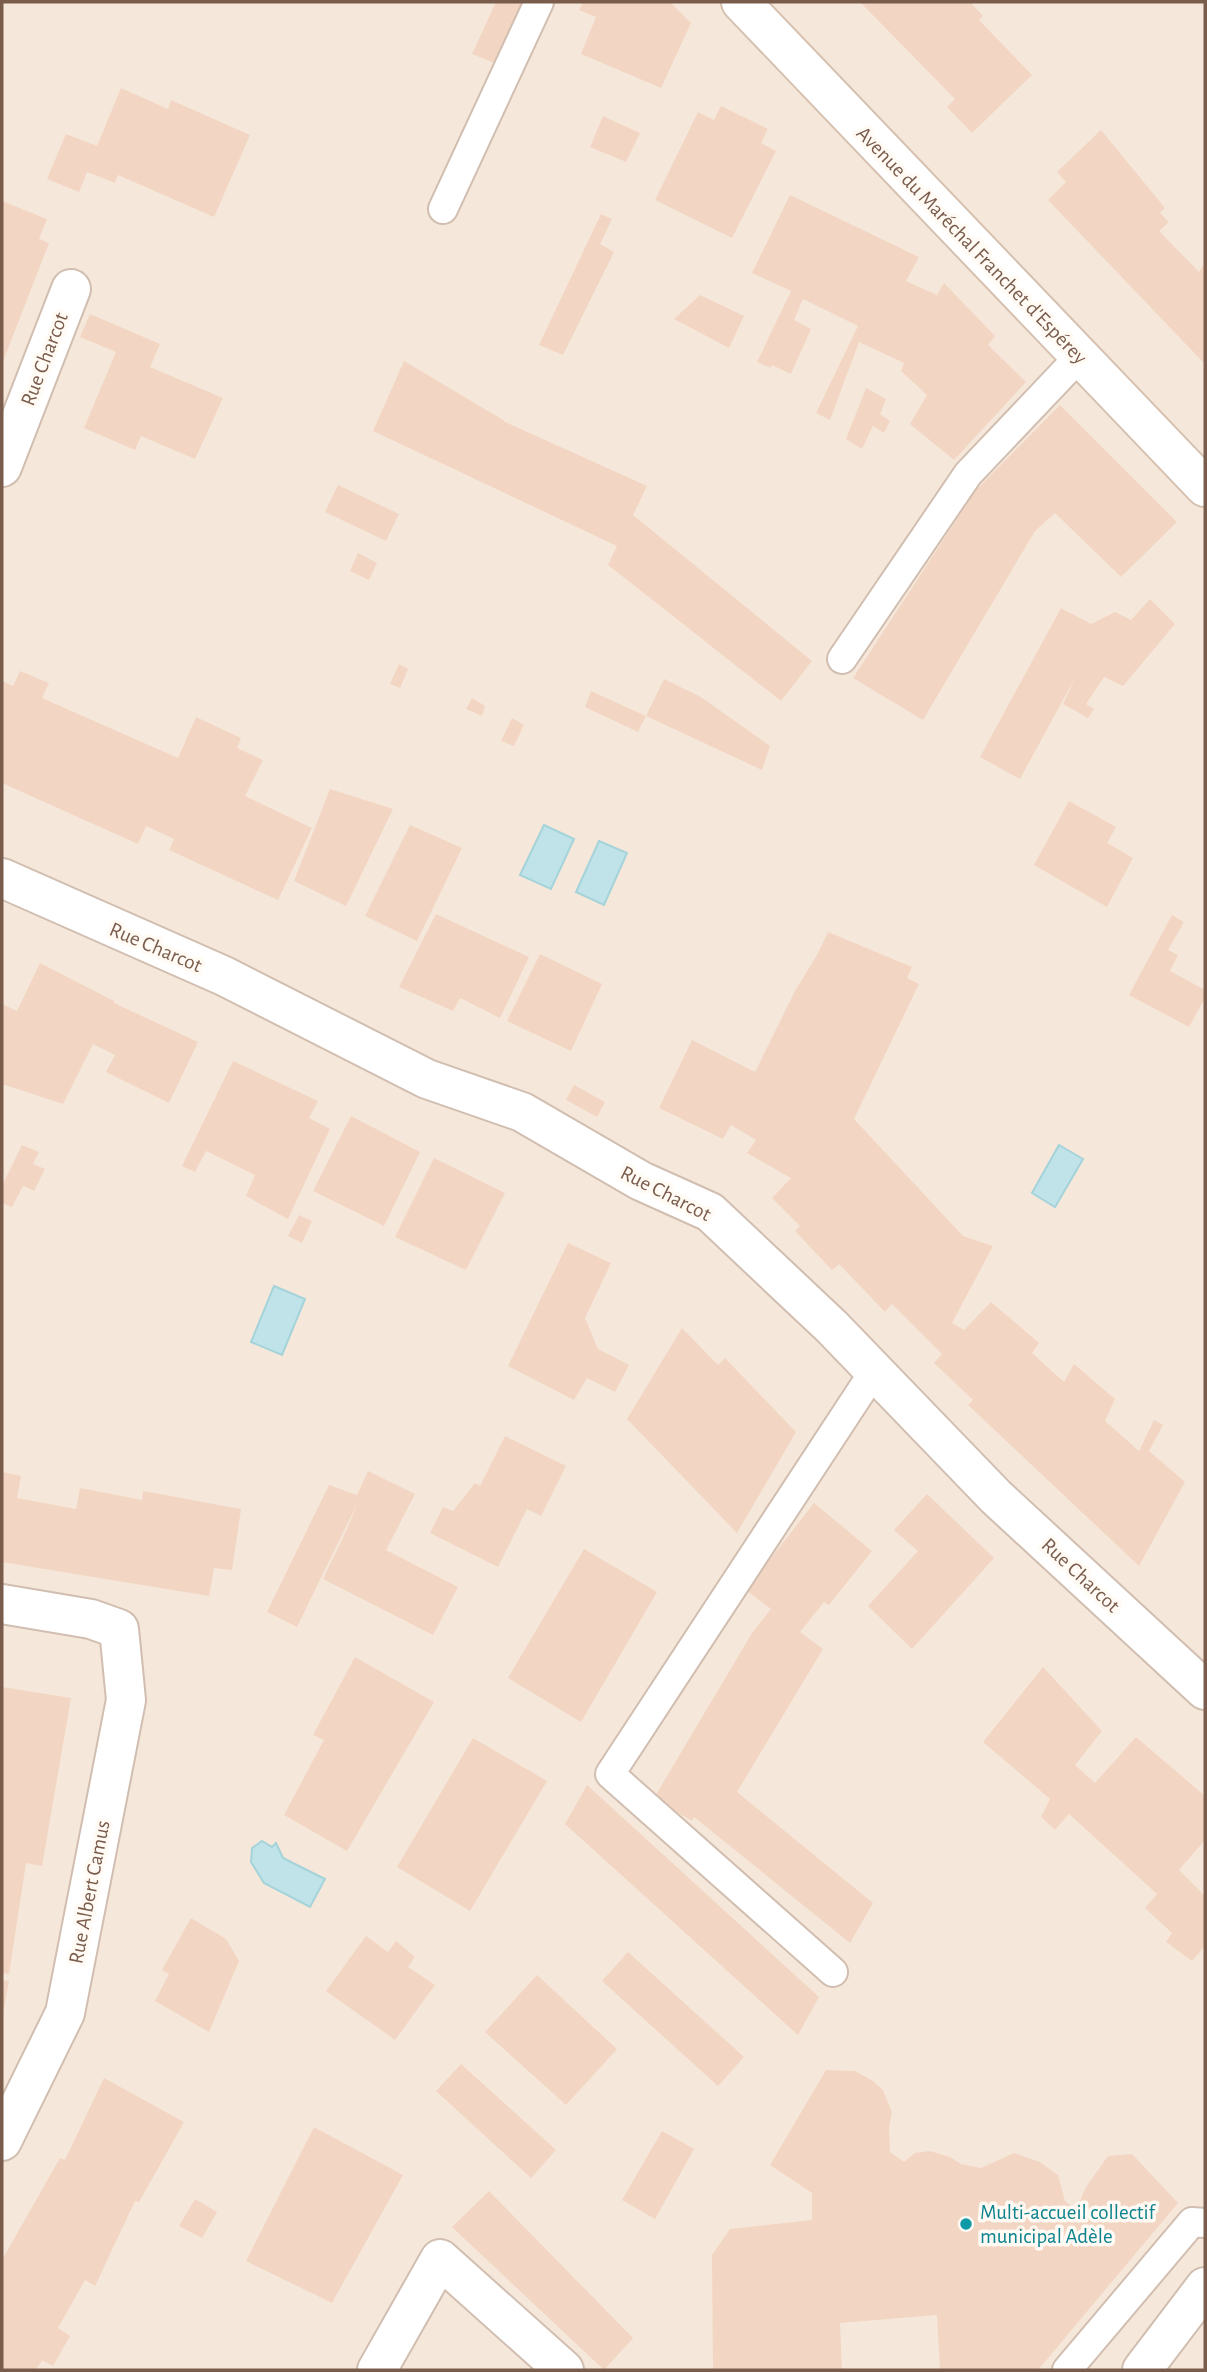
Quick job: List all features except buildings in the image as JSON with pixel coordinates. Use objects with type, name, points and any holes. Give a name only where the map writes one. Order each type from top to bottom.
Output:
[{"type":"street","name":"Avenue du Maréchal Franchet d'Espérey","points":[[741,2],[1205,487]]},
{"type":"street","name":"Rue Charcot","points":[[2,467],[72,289]]},
{"type":"street","name":"Rue Charcot","points":[[2,878],[224,976],[428,1079],[522,1112],[641,1181],[710,1212],[832,1327],[996,1497],[1205,1690]]},
{"type":"street","name":"Rue Albert Camus","points":[[2,1604],[91,1619],[119,1629],[126,1700],[65,2013],[2,2141]]},
{"type":"street","points":[[377,2370],[440,2259],[564,2370]]},
{"type":"street","points":[[1142,2370],[1205,2287]]},
{"type":"lane","points":[[443,209],[539,2]]},
{"type":"lane","points":[[842,659],[968,474],[1080,357]]},
{"type":"lane","points":[[833,1972],[610,1774],[875,1370]]},
{"type":"lane","points":[[1067,2370],[1192,2222],[1205,2223]]},
{"type":"shaded area","points":[[2,2],[1205,2],[1205,2370],[2,2370]]},
{"type":"water","points":[[544,825],[574,839],[551,889],[520,875]]},
{"type":"water","points":[[599,841],[627,853],[604,905],[576,892]]},
{"type":"water","points":[[1059,1145],[1083,1159],[1055,1207],[1032,1193]]},
{"type":"water","points":[[274,1286],[305,1299],[282,1355],[251,1342]]},
{"type":"water","points":[[262,1841],[272,1847],[276,1843],[283,1858],[325,1879],[310,1907],[264,1883],[251,1862],[252,1848]]},
{"type":"place","name":"Multi-accueil collectif municipal Adèle","points":[[966,2224]]}]
